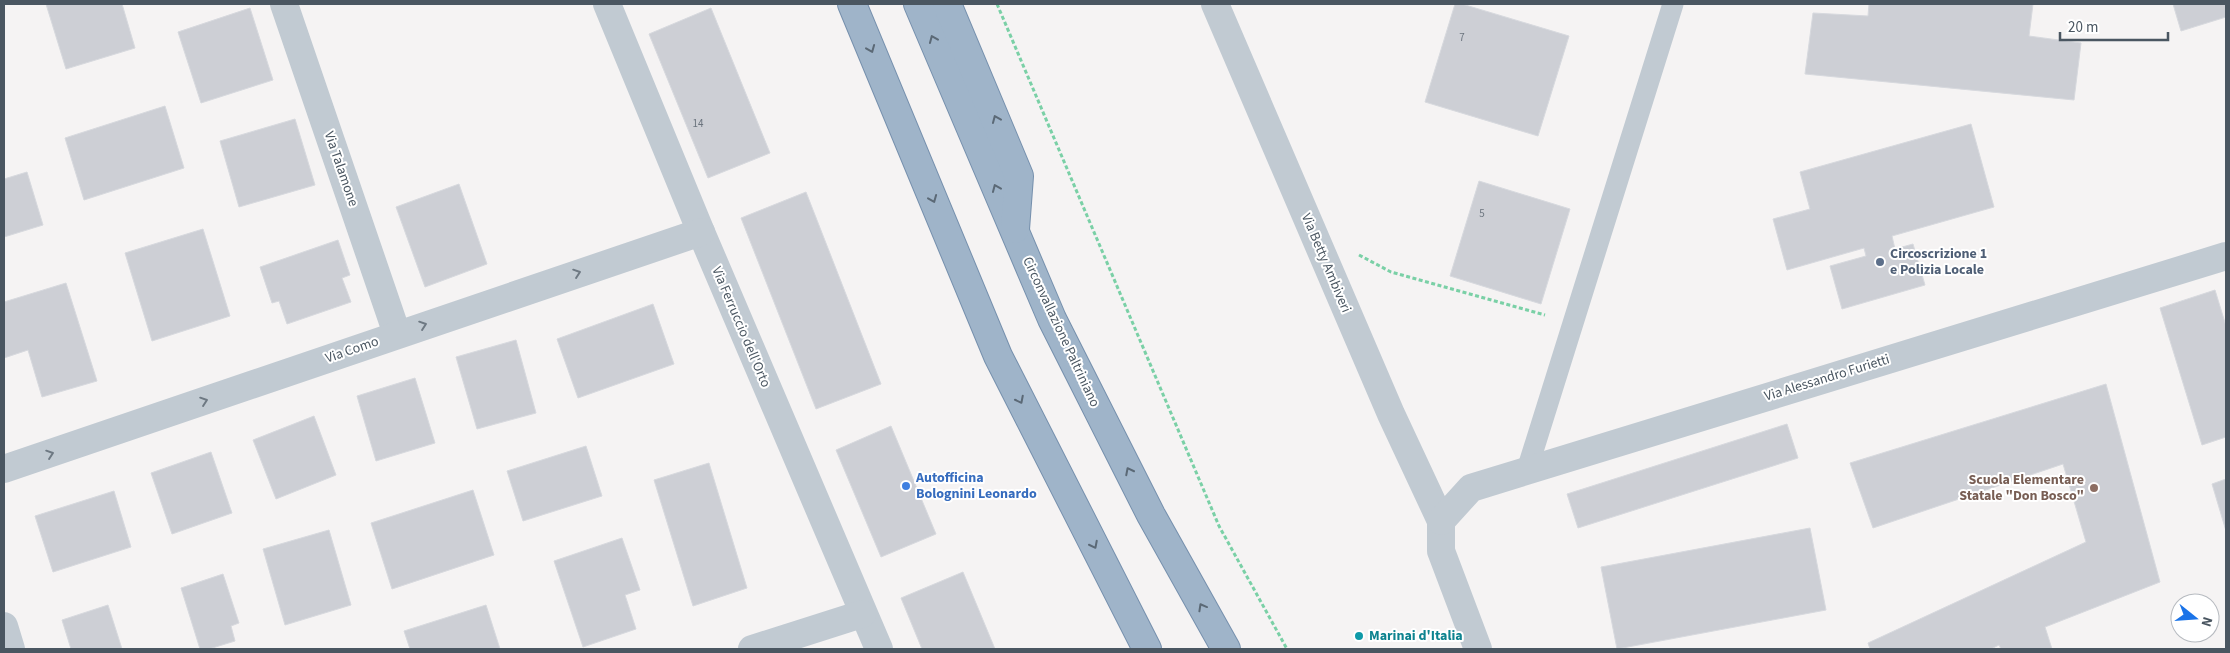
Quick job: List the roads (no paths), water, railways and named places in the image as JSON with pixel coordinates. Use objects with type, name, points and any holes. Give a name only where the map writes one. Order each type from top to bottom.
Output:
[{"type":"highway","points":[[852,4],[998,356],[1147,649]]},
{"type":"highway","name":"Circonvallazione Paltriniano","points":[[918,4],[1052,319],[1142,497],[1226,649]]},
{"type":"highway","points":[[947,4],[1019,176],[1015,233]]},
{"type":"street","name":"Via Talamone","points":[[284,4],[398,334]]},
{"type":"street","name":"Via Ferruccio dell'Orto","points":[[607,4],[862,614],[879,649]]},
{"type":"street","name":"Via Betty Ambiveri","points":[[1216,4],[1391,414],[1440,520]]},
{"type":"street","name":"Via Como","points":[[4,469],[701,232]]},
{"type":"street","name":"Via Alessandro Furietti","points":[[1440,520],[1471,488],[2226,256]]},
{"type":"street","points":[[1440,520],[1441,551],[1478,649]]},
{"type":"street","points":[[752,649],[862,614]]},
{"type":"street","points":[[4,626],[11,649]]},
{"type":"lane","points":[[1527,470],[1673,4]]},
{"type":"place","name":"Circoscrizione 1 e Polizia Locale","points":[[1880,262]]},
{"type":"place","name":"Autofficina Bolognini Leonardo","points":[[906,486]]},
{"type":"place","name":"Scuola Elementare Statale \"Don Bosco\"","points":[[2094,488]]},
{"type":"place","name":"Marinai d'Italia","points":[[1359,636]]}]
